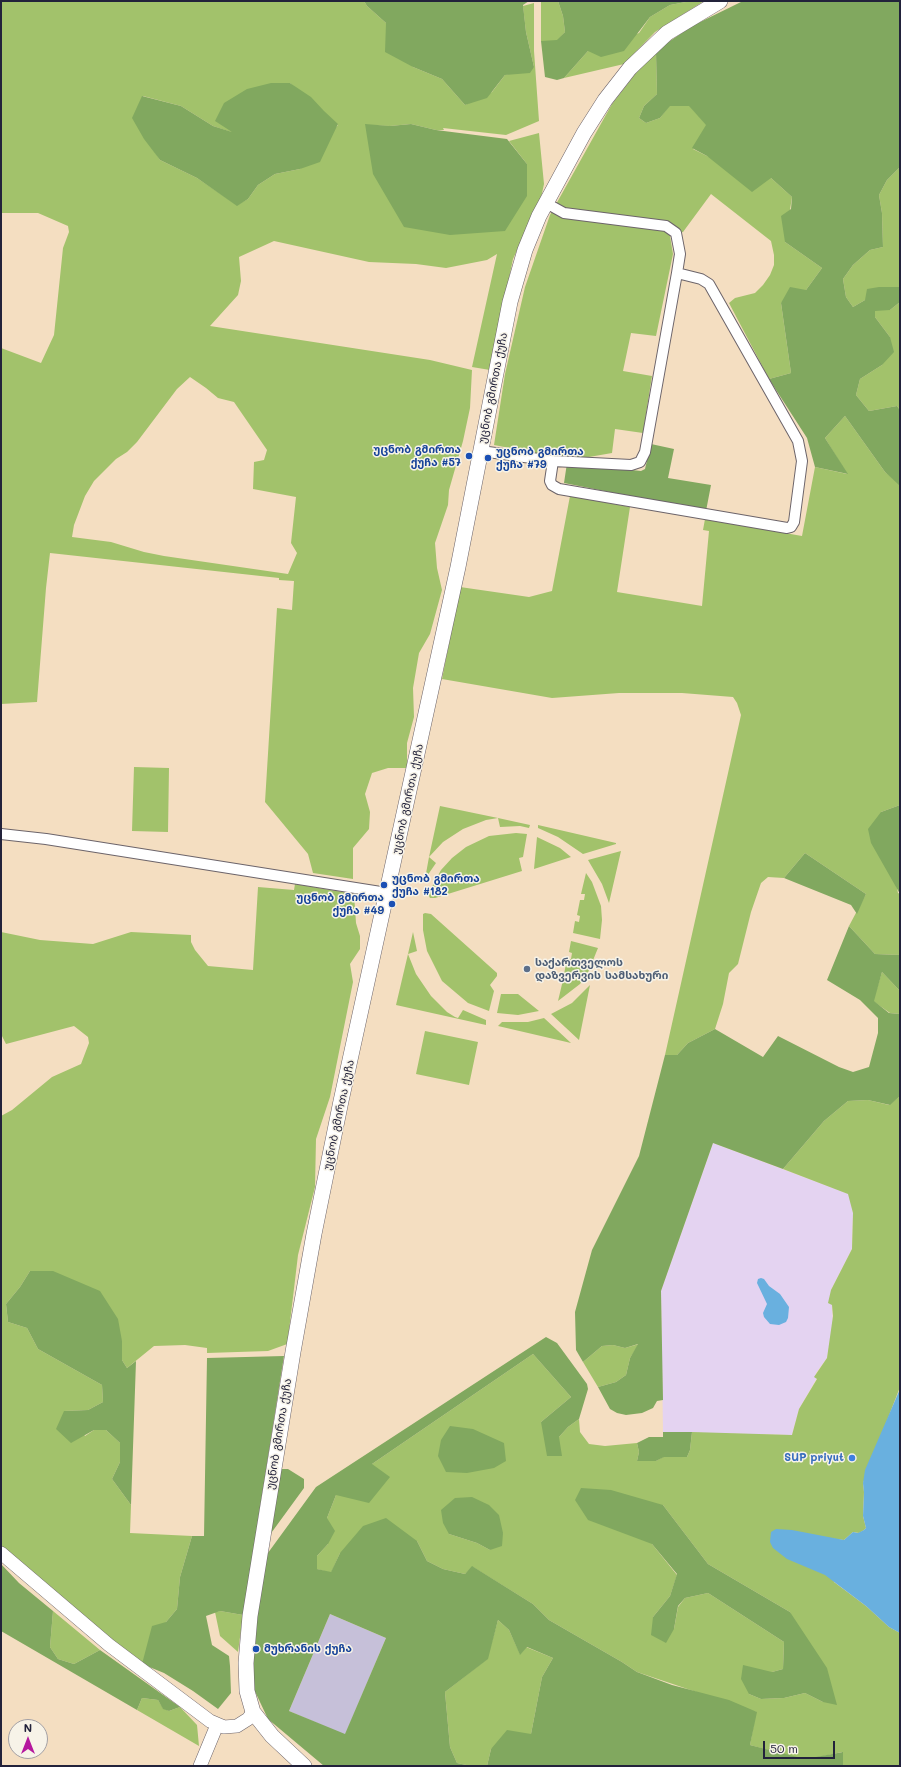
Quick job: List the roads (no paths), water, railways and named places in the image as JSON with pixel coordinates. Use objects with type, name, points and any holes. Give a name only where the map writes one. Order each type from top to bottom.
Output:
[{"type":"main road","name":"უცნობ გმირთა ქუჩა","points":[[304,1766],[272,1736],[253,1712],[246,1692],[246,1663],[250,1616],[276,1450],[314,1234],[458,567],[510,302],[525,250],[546,204],[584,133],[605,100],[630,68],[667,33],[720,1]]},
{"type":"street","points":[[481,451],[553,461],[631,465],[637,464],[643,458],[680,254],[676,233],[666,226],[564,213],[546,204]]},
{"type":"street","points":[[553,461],[550,481],[552,485],[559,489],[780,527],[791,527],[794,522],[802,461],[798,440],[709,284],[701,279],[677,273]]},
{"type":"street","points":[[1,834],[46,839],[387,894]]},
{"type":"street","points":[[1,1553],[109,1645],[210,1721],[224,1727],[237,1726],[248,1720],[253,1712]]},
{"type":"street","points":[[200,1766],[217,1725]]},
{"type":"water","points":[[761,1278],[780,1294],[789,1307],[786,1322],[779,1325],[770,1324],[764,1317],[763,1313],[767,1304],[757,1283],[758,1279]]},
{"type":"water","points":[[900,1389],[900,1633],[889,1627],[866,1606],[825,1575],[787,1559],[773,1548],[770,1542],[771,1532],[776,1529],[792,1530],[844,1540],[853,1532],[858,1533],[866,1528],[863,1516],[863,1483],[865,1470]]},
{"type":"place","name":"უცნობ გმირთა ქუჩა #57","points":[[469,456]]},
{"type":"place","name":"უცნობ გმირთა ქუჩა #79","points":[[488,458]]},
{"type":"place","name":"უცნობ გმირთა ქუჩა #182","points":[[384,885]]},
{"type":"place","name":"უცნობ გმირთა ქუჩა #49","points":[[392,904]]},
{"type":"place","name":"საქართველოს დაზვერვის სამსახური","points":[[527,969]]},
{"type":"place","name":"SUP priyut","points":[[852,1458]]},
{"type":"place","name":"მუხრანის ქუჩა","points":[[256,1649]]}]
